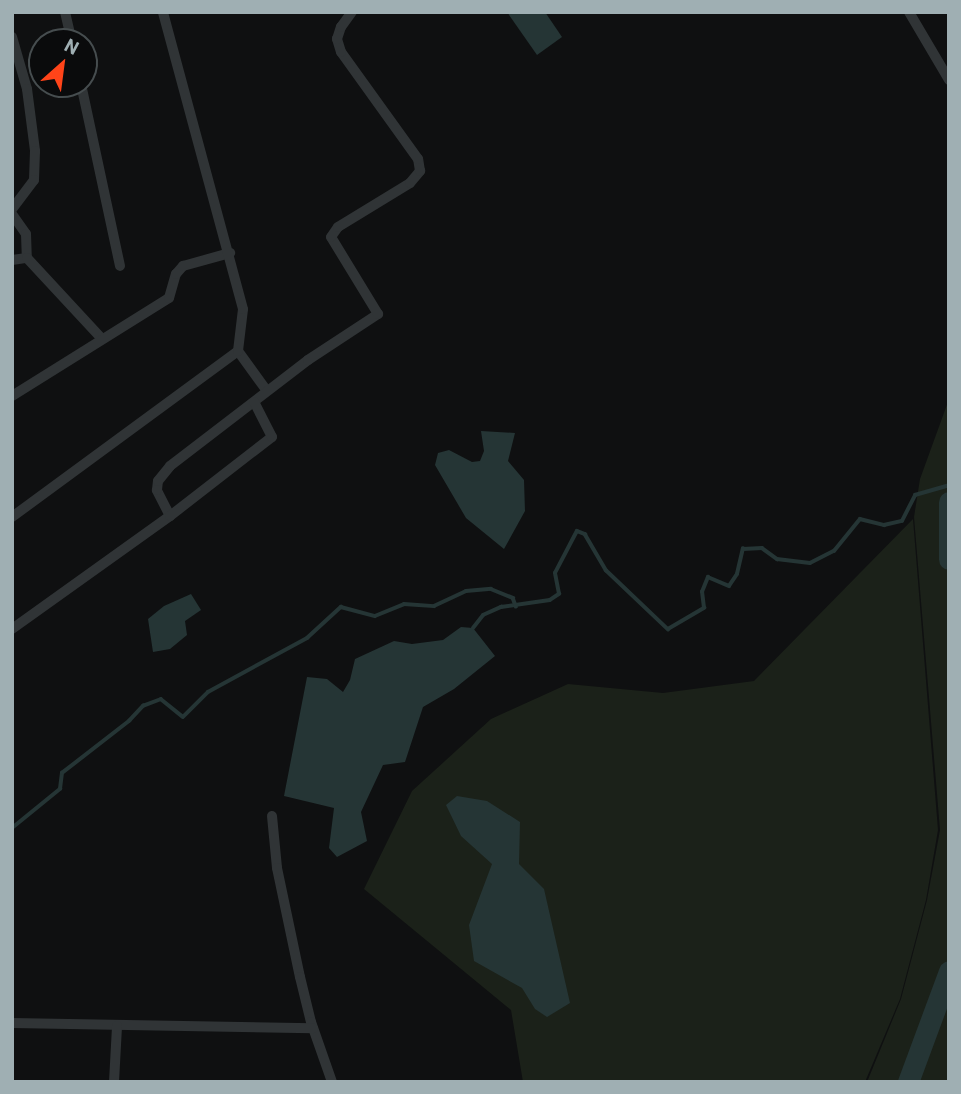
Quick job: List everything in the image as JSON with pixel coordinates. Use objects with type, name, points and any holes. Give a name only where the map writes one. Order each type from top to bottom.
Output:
[{"type":"street","points":[[163,12],[243,309],[238,351],[267,391]]},
{"type":"street","points":[[170,516],[159,497],[158,481],[170,466],[267,391],[378,314],[331,237],[338,228],[410,183],[421,172],[418,159],[341,52],[337,38],[352,12]]},
{"type":"street","points":[[909,12],[949,80]]},
{"type":"street","points":[[12,37],[27,89],[35,151],[34,180],[12,211],[26,234],[27,258],[102,339]]},
{"type":"street","points":[[84,98],[120,266]]},
{"type":"street","points":[[12,396],[169,298],[176,274],[183,266],[230,253]]},
{"type":"street","points":[[12,260],[27,258]]},
{"type":"street","points":[[12,517],[238,351]]},
{"type":"street","points":[[12,629],[170,516],[272,437],[254,402]]},
{"type":"street","points":[[272,816],[277,868],[313,1028],[332,1082]]},
{"type":"street","points":[[12,1023],[313,1028]]},
{"type":"street","points":[[114,1082],[117,1026]]},
{"type":"shaded area","points":[[507,12],[545,12],[562,37],[537,55]]},
{"type":"shaded area","points":[[949,399],[949,1082],[867,1082],[901,999],[927,900],[940,830],[914,517],[920,479]]},
{"type":"shaded area","points":[[481,431],[515,433],[508,461],[524,480],[525,511],[504,549],[466,518],[435,465],[438,453],[449,450],[472,462],[480,461],[484,451]]},
{"type":"shaded area","points":[[913,519],[938,830],[926,900],[900,999],[865,1082],[523,1082],[511,1010],[364,889],[412,791],[491,719],[568,684],[663,693],[754,681]]},
{"type":"shaded area","points":[[191,594],[201,610],[185,621],[187,635],[170,649],[153,652],[148,619],[164,606]]},
{"type":"shaded area","points":[[461,627],[473,628],[495,656],[454,689],[423,707],[405,762],[383,765],[361,812],[367,841],[337,857],[329,848],[334,808],[284,796],[307,677],[327,679],[343,692],[350,680],[355,659],[394,641],[412,644],[443,640]]},
{"type":"shaded area","points":[[457,796],[487,801],[520,822],[519,864],[544,889],[570,1003],[547,1017],[535,1009],[522,988],[474,961],[469,925],[492,864],[461,836],[446,805]]},
{"type":"waterway","points":[[473,628],[483,615],[501,607],[550,600],[559,594],[555,573],[577,531],[585,534],[606,570],[668,629],[704,608],[702,592],[708,577],[729,586],[737,574],[743,549],[762,548],[777,559],[810,563],[834,551],[860,519],[884,525],[902,521],[915,495],[949,485]]},
{"type":"waterway","points":[[949,502],[949,559]]},
{"type":"waterway","points":[[12,828],[60,789],[62,773],[129,721],[143,706],[161,699],[183,717],[208,692],[307,638],[341,607],[375,616],[404,604],[434,606],[466,591],[491,589],[513,598],[516,606]]},
{"type":"waterway","points":[[908,1082],[949,971]]}]
